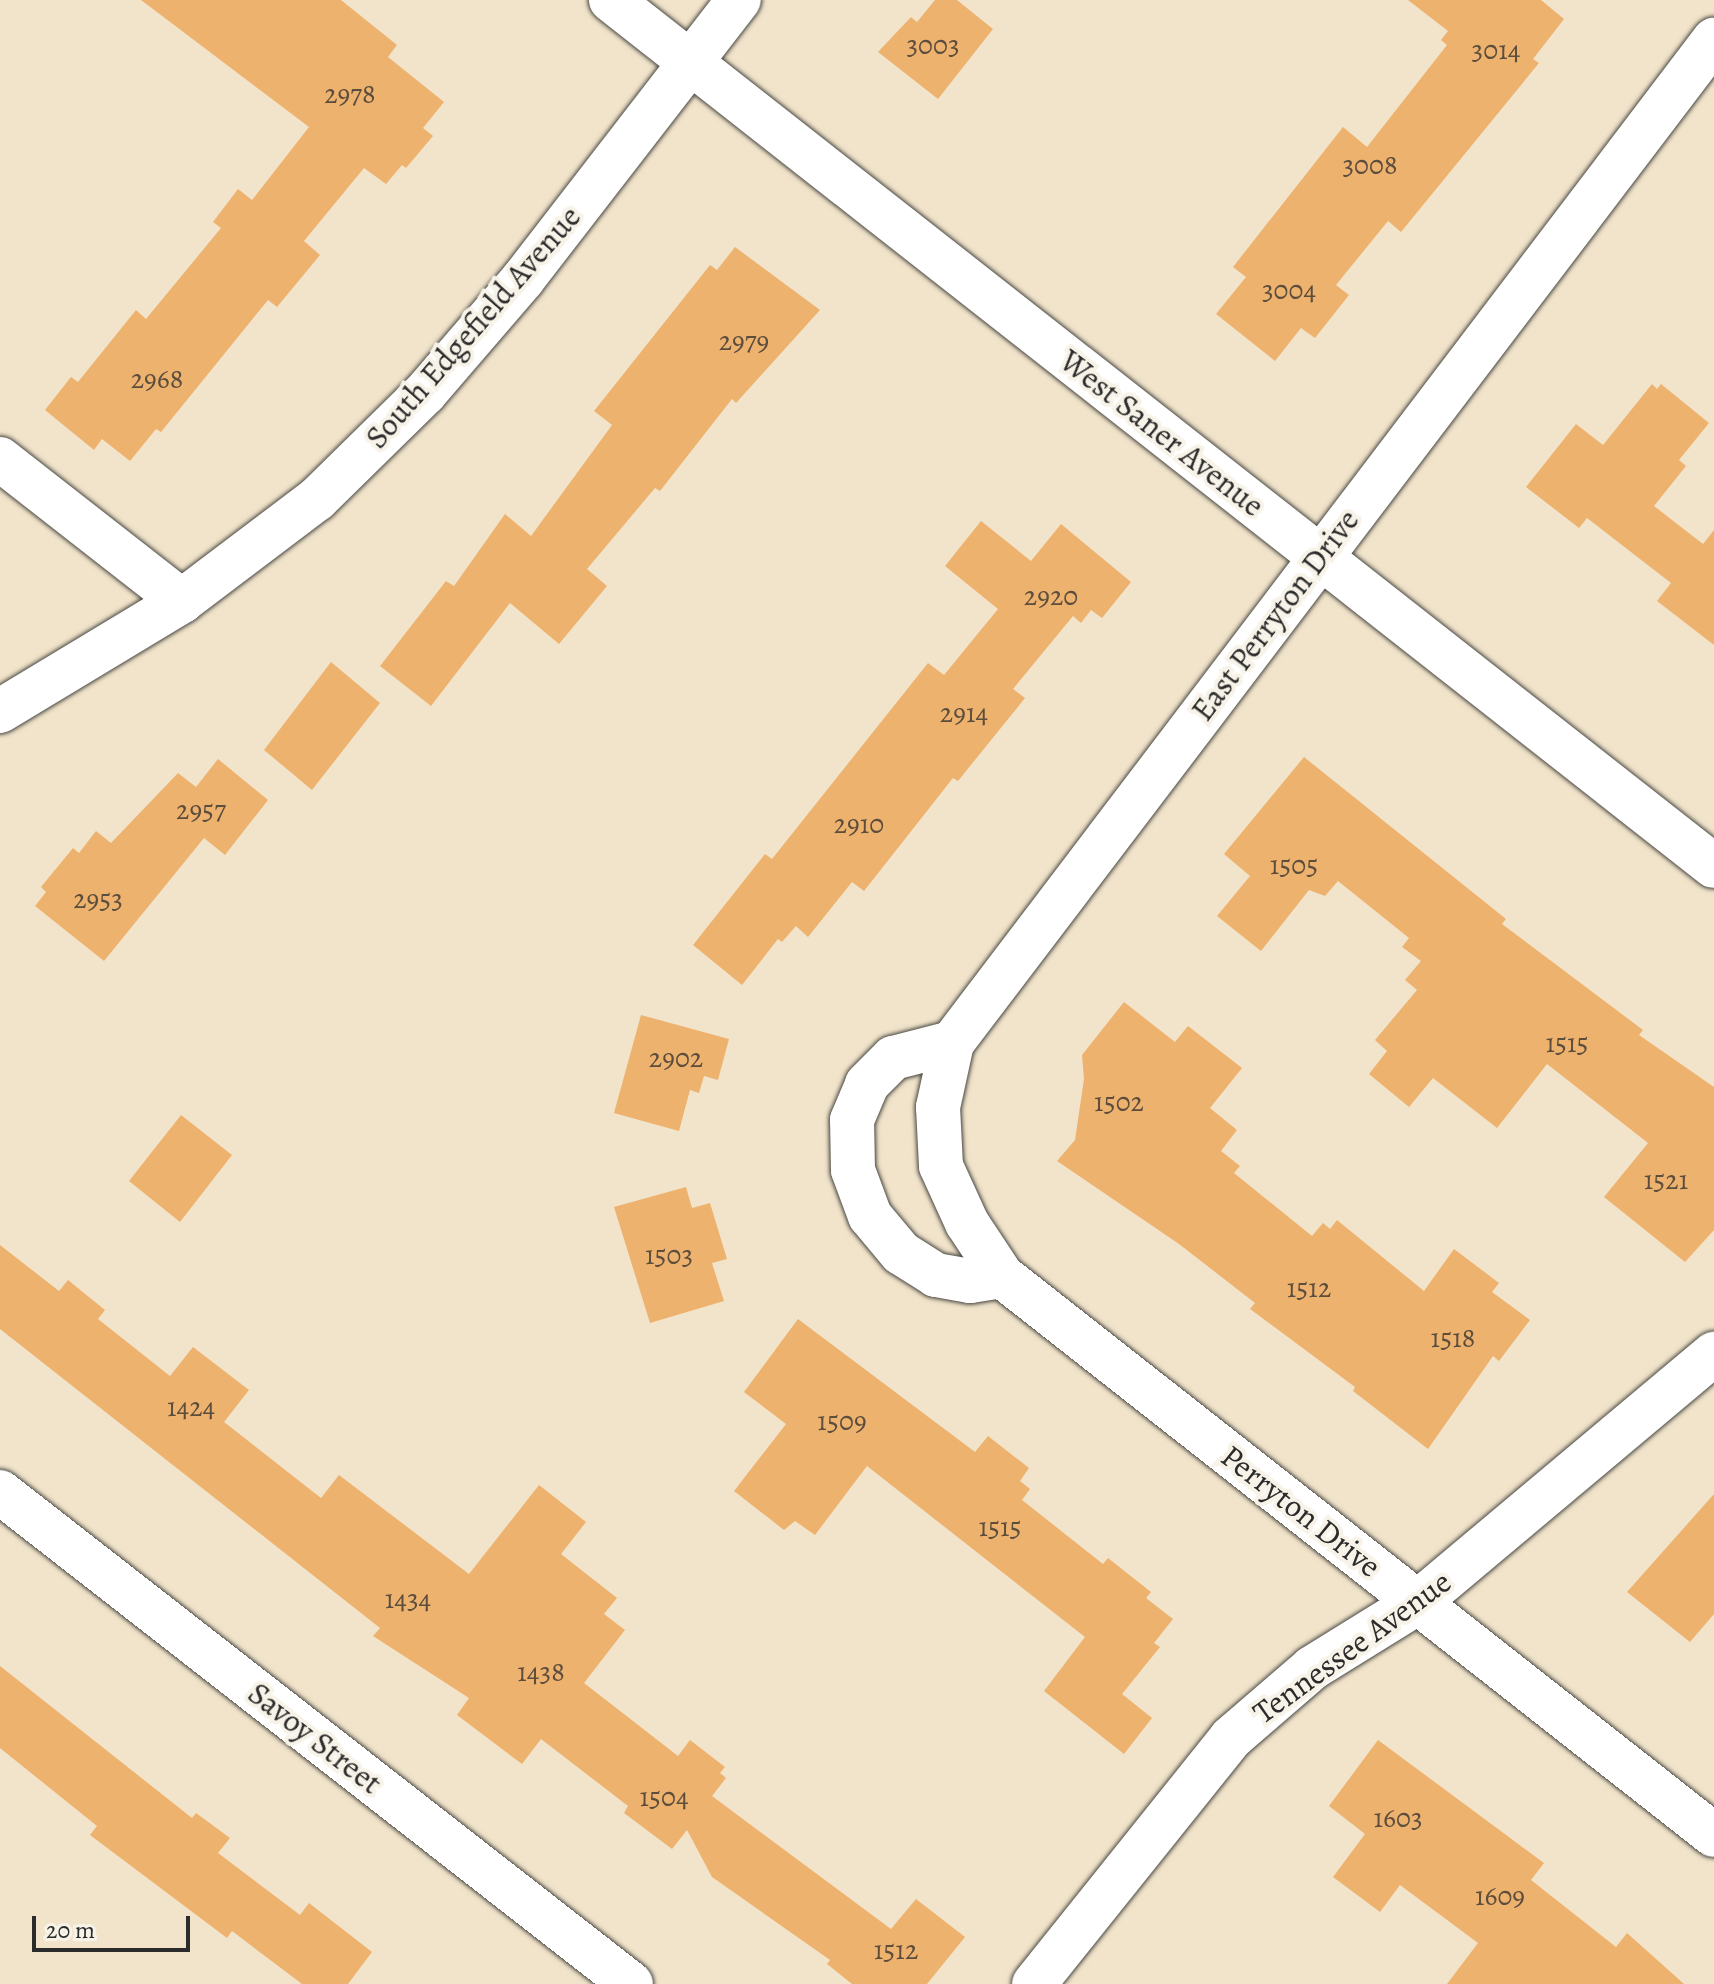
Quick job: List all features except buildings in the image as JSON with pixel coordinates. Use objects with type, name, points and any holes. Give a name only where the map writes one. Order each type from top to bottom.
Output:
[{"type":"street","name":"West Saner Avenue","points":[[611,0],[1714,866]]},
{"type":"street","name":"South Edgefield Avenue","points":[[0,711],[182,601],[317,499],[425,393],[523,279],[739,0]]},
{"type":"street","name":"East Perryton Drive","points":[[952,1043],[1714,40]]},
{"type":"street","points":[[0,459],[182,601]]},
{"type":"street","points":[[952,1043],[893,1058],[867,1084],[852,1120],[853,1170],[870,1216],[901,1253],[936,1275],[970,1281],[1002,1276]]},
{"type":"street","name":"Perryton Drive","points":[[952,1043],[938,1107],[941,1166],[967,1223],[1002,1276],[1714,1835]]},
{"type":"street","name":"Tennessee Avenue","points":[[1034,1984],[1231,1738],[1312,1668],[1417,1603],[1714,1354]]},
{"type":"street","name":"Savoy Street","points":[[0,1492],[631,1984]]}]
